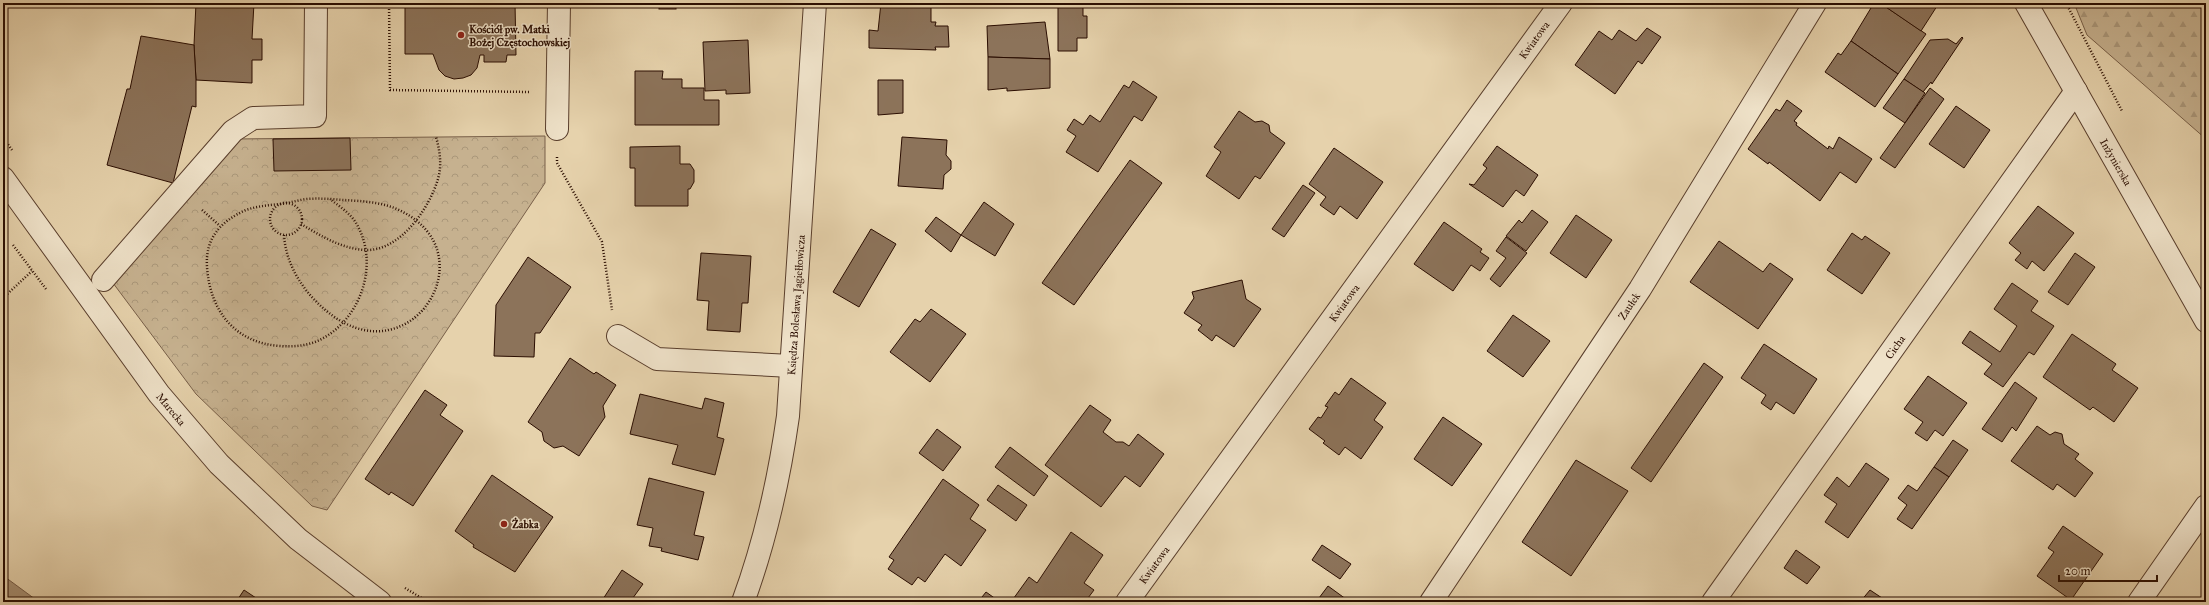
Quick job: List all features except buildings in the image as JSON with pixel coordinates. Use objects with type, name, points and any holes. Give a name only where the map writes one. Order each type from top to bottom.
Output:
[{"type":"street","points":[[103,280],[233,131],[253,118],[315,116],[316,3]]},
{"type":"street","points":[[557,129],[559,3]]},
{"type":"street","name":"Księdza Bolesława Jagiełłowicza","points":[[742,602],[753,574],[779,475],[788,416],[815,3]]},
{"type":"street","name":"Kwiatowa","points":[[1126,602],[1561,3]]},
{"type":"street","name":"Zaułek","points":[[1431,602],[1640,289],[1815,3]]},
{"type":"street","name":"Inżynierska","points":[[2026,3],[2206,321]]},
{"type":"street","name":"Cicha","points":[[1713,602],[2076,91]]},
{"type":"street","name":"Marecka","points":[[3,178],[159,394],[219,464],[298,539],[380,602]]},
{"type":"street","points":[[618,336],[657,359],[791,366]]},
{"type":"street","points":[[2139,602],[2206,506]]},
{"type":"path","points":[[389,3],[390,90],[529,93],[529,85]]},
{"type":"path","points":[[557,129],[557,163],[602,242],[610,304],[618,336]]},
{"type":"path","points":[[301,224],[336,244],[367,250],[383,247],[395,241],[415,220],[430,200],[438,179],[440,153],[436,137]]},
{"type":"path","points":[[3,138],[16,156]]},
{"type":"path","points":[[284,235],[288,259],[296,276],[319,304],[343,323],[356,329],[371,332],[386,331],[401,326],[416,317],[428,305],[435,293],[439,279],[440,264],[437,250],[424,228],[404,212],[390,207],[354,200],[330,199],[310,199],[284,204],[258,206],[245,211],[220,226],[213,236],[207,263],[211,294],[218,309],[239,333],[268,345],[300,346],[316,342],[343,323],[362,291],[366,274],[367,250],[363,236],[355,221],[346,211],[330,199]]},
{"type":"path","points":[[284,204],[289,204],[298,209],[301,224],[295,232],[284,235],[275,231],[270,222],[270,217],[274,208],[284,204]]},
{"type":"path","points":[[3,298],[32,271],[11,242]]},
{"type":"path","points":[[403,586],[428,602]]},
{"type":"green space","points":[[2074,3],[2206,3],[2206,139],[2087,35]]},
{"type":"green space","points":[[545,136],[545,183],[327,510],[312,506],[196,394],[110,279],[233,139]]},
{"type":"shaded area","points":[[3,576],[5,577],[39,602],[3,602]]},
{"type":"place","name":"Kościół pw. Matki Bożej Częstochowskiej","points":[[461,35]]},
{"type":"place","name":"Żabka","points":[[504,524]]}]
